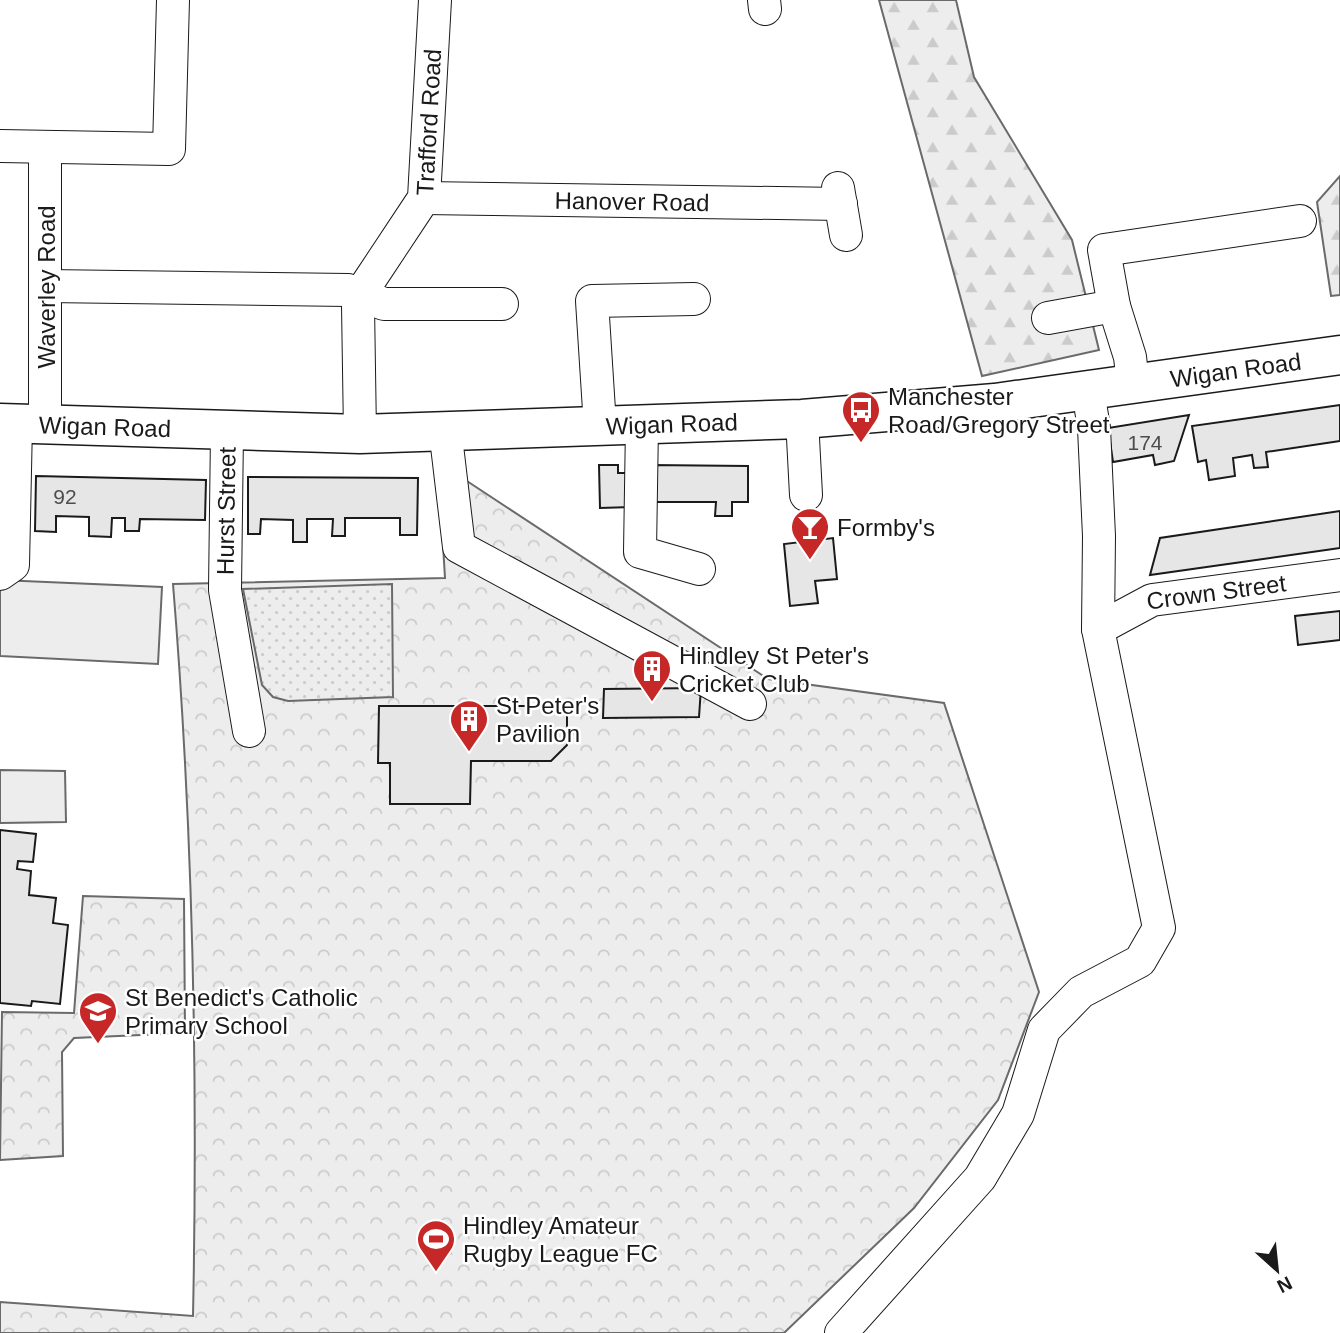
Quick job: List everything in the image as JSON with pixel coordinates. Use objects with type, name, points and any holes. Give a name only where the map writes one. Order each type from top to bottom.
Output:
[{"type":"highway","name":"Wigan Road","points":[[20,424],[360,434],[445,429],[802,419],[995,403],[1340,355]]},
{"type":"street","points":[[0,146],[45,149],[169,149],[173,0]]},
{"type":"street","name":"Trafford Road","points":[[360,434],[356,316],[361,295],[424,198],[435,0]]},
{"type":"street","name":"Waverley Road","points":[[6,570],[20,424],[46,286],[45,149]]},
{"type":"street","name":"Hanover Road","points":[[424,198],[839,196],[846,235]]},
{"type":"street","points":[[1133,383],[1130,357],[1114,306],[1104,250],[1300,221]]},
{"type":"street","points":[[46,286],[348,290],[384,304],[502,304]]},
{"type":"street","points":[[600,426],[592,301],[694,299]]},
{"type":"street","points":[[1048,318],[1114,306]]},
{"type":"street","points":[[841,1333],[980,1178],[1018,1114],[1044,1030],[1081,992],[1140,961],[1160,928],[1098,629],[1099,536],[1094,428],[1088,391]]},
{"type":"street","points":[[802,419],[806,495]]},
{"type":"street","points":[[642,425],[640,552],[699,569]]},
{"type":"street","points":[[445,429],[459,547],[750,704]]},
{"type":"street","name":"Hurst Street","points":[[227,432],[225,590],[249,731]]},
{"type":"street","name":"Crown Street","points":[[1098,629],[1152,600],[1340,575]]},
{"type":"shaded area","points":[[0,580],[162,587],[158,664],[0,656]]},
{"type":"shaded area","points":[[0,770],[65,771],[66,822],[0,823]]},
{"type":"green space","points":[[879,0],[956,0],[974,77],[1072,240],[1099,350],[982,376]]},
{"type":"green space","points":[[1340,176],[1340,295],[1331,296],[1317,202]]},
{"type":"green space","points":[[438,462],[768,679],[944,703],[1039,992],[998,1100],[914,1208],[784,1333],[0,1333],[0,1302],[193,1316],[195,1133],[192,950],[185,767],[173,584],[445,578]]},
{"type":"green space","points":[[392,584],[393,697],[288,701],[273,697],[262,685],[243,589]]},
{"type":"green space","points":[[83,896],[184,899],[185,1033],[74,1038],[62,1052],[63,1156],[0,1160],[2,1012],[74,1013]]},
{"type":"building","points":[[1340,405],[1340,441],[1266,452],[1268,467],[1254,468],[1252,455],[1233,458],[1235,476],[1209,480],[1206,460],[1198,462],[1192,426]]},
{"type":"building","points":[[1189,415],[1174,461],[1155,465],[1153,455],[1113,462],[1108,428]]},
{"type":"building","points":[[599,465],[618,465],[618,473],[631,473],[632,507],[600,508]]},
{"type":"building","points":[[650,465],[748,466],[748,502],[732,502],[732,516],[715,516],[716,502],[649,502]]},
{"type":"building","points":[[36,476],[206,480],[205,520],[140,519],[139,531],[125,531],[125,518],[112,518],[111,537],[89,536],[89,517],[56,516],[56,532],[35,531]]},
{"type":"building","points":[[248,477],[418,478],[417,535],[400,535],[400,518],[345,518],[345,536],[332,536],[333,519],[307,519],[307,542],[293,542],[293,520],[261,519],[260,534],[248,534]]},
{"type":"building","points":[[1340,511],[1340,548],[1150,575],[1160,538]]},
{"type":"building","name":"Formby's","points":[[833,538],[837,579],[815,581],[818,603],[790,606],[784,544]]},
{"type":"building","points":[[1340,611],[1340,640],[1298,645],[1295,616]]},
{"type":"building","name":"Hindley St Peter's Cricket Club","points":[[701,688],[699,717],[603,718],[604,689]]},
{"type":"building","name":"St Peter's Pavilion","points":[[379,706],[567,706],[567,745],[551,761],[471,761],[470,804],[390,804],[390,763],[378,763]]},
{"type":"building","points":[[0,830],[36,834],[33,862],[18,861],[17,869],[31,871],[29,895],[56,898],[53,923],[68,925],[60,1004],[32,1001],[31,1006],[0,1003]]},
{"type":"place","name":"Manchester Road/Gregory Street","points":[[861,444]]},
{"type":"place","name":"Formby's","points":[[810,561]]},
{"type":"place","name":"Hindley St Peter's Cricket Club","points":[[652,703]]},
{"type":"place","name":"St Peter's Pavilion","points":[[469,753]]},
{"type":"place","name":"St Benedict's Catholic Primary School","points":[[98,1045]]},
{"type":"place","name":"Hindley Amateur Rugby League FC","points":[[436,1273]]}]
